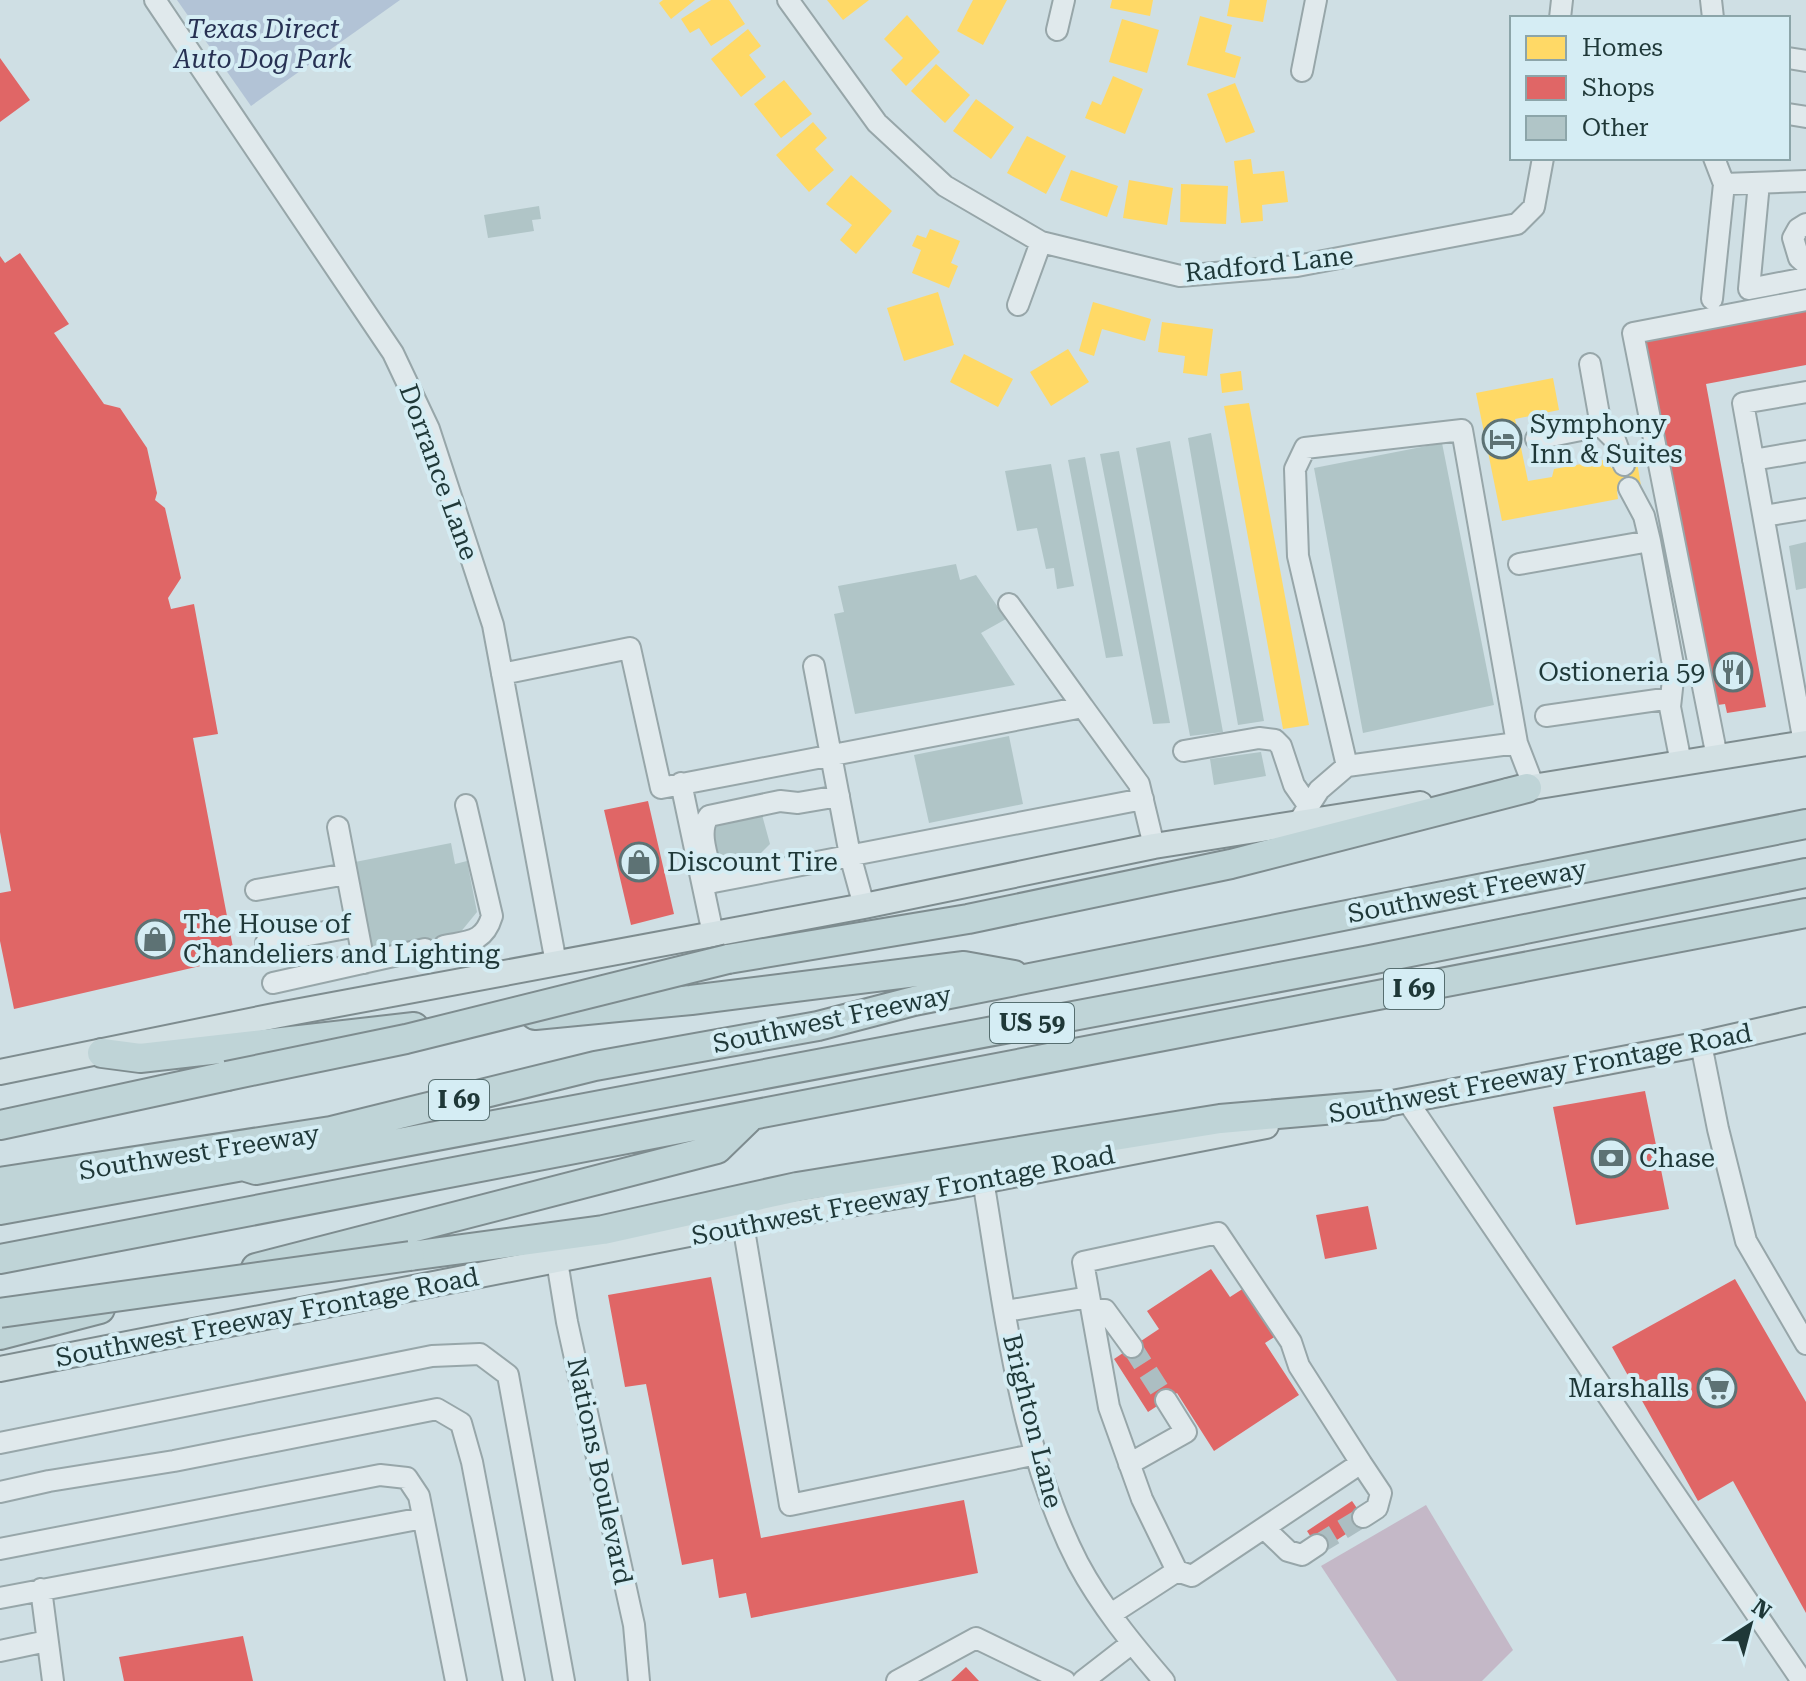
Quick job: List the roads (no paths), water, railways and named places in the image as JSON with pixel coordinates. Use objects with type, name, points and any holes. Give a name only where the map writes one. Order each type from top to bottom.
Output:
[{"type":"highway","points":[[0,1125],[406,1039],[728,959],[968,919],[1231,864],[1530,788]]},
{"type":"highway","name":"Southwest Freeway","points":[[0,1182],[331,1131],[595,1066],[818,1026],[914,1001],[1806,824]]},
{"type":"highway","name":"US 59","points":[[256,1170],[1370,960],[1806,873]]},
{"type":"highway","name":"I 69","points":[[0,1259],[1806,913]]},
{"type":"highway","points":[[102,1053],[140,1058],[323,1036],[691,1000],[964,966],[1035,978]]},
{"type":"highway","points":[[0,1313],[603,1230],[797,1187],[1204,1122],[1394,1102]]},
{"type":"highway","points":[[0,1335],[717,1149],[752,1115]]},
{"type":"highway","name":"Southwest Freeway","points":[[0,1210],[243,1166],[256,1170]]},
{"type":"highway","name":"Southwest Freeway","points":[[0,1225],[246,1179],[256,1170]]},
{"type":"main road","points":[[0,1072],[279,1015],[864,906],[1303,814],[1530,788],[1805,743]]},
{"type":"main road","name":"Southwest Freeway Frontage Road","points":[[0,1369],[743,1224],[1701,1044],[1806,1020]]},
{"type":"street","name":"Dorrance Lane","points":[[155,0],[393,353],[429,429],[493,625],[556,963]]},
{"type":"street","name":"Radford Lane","points":[[788,0],[877,123],[945,186],[1041,242],[1180,276],[1297,266],[1517,224],[1534,207],[1543,160]]},
{"type":"street","points":[[1057,30],[1064,0]]},
{"type":"street","points":[[1302,71],[1316,0]]},
{"type":"street","points":[[1712,299],[1724,184],[1715,160]]},
{"type":"street","points":[[1724,184],[1806,181]]},
{"type":"street","points":[[1759,183],[1749,289],[1806,278]]},
{"type":"street","points":[[1806,224],[1798,229],[1793,238],[1799,258],[1806,264]]},
{"type":"street","points":[[1018,305],[1041,242]]},
{"type":"street","points":[[1717,757],[1633,333],[1806,300]]},
{"type":"street","points":[[1590,364],[1601,426],[1615,440],[1624,465]]},
{"type":"street","points":[[1805,743],[1743,403],[1806,392]]},
{"type":"street","points":[[1536,439],[1601,426]]},
{"type":"street","points":[[1347,766],[1298,556],[1295,469],[1305,448],[1462,430],[1517,743],[1530,788]]},
{"type":"street","points":[[1753,460],[1806,451]]},
{"type":"street","points":[[1629,488],[1644,516],[1650,541],[1674,670],[1670,707],[1681,763]]},
{"type":"street","points":[[1764,516],[1806,509]]},
{"type":"street","points":[[1519,564],[1650,541]]},
{"type":"street","points":[[1009,604],[1139,784],[1154,846]]},
{"type":"street","points":[[502,674],[630,648],[661,788],[1083,707]]},
{"type":"street","points":[[814,666],[850,855],[864,906]]},
{"type":"street","points":[[1546,716],[1671,698]]},
{"type":"street","points":[[1184,751],[1259,738],[1275,740],[1281,746],[1303,814]]},
{"type":"street","points":[[1303,814],[1319,790],[1347,766],[1517,743]]},
{"type":"street","points":[[681,783],[708,883]]},
{"type":"street","points":[[713,934],[703,832],[709,816],[780,801],[798,803],[839,796]]},
{"type":"street","points":[[708,883],[1143,799]]},
{"type":"street","points":[[273,983],[478,939],[489,928],[492,916],[466,805]]},
{"type":"street","points":[[338,827],[364,963]]},
{"type":"street","points":[[256,890],[347,874]]},
{"type":"street","points":[[266,943],[357,926]]},
{"type":"street","points":[[1701,1044],[1746,1241],[1806,1344]]},
{"type":"street","points":[[1394,1102],[1802,1681]]},
{"type":"street","name":"Brighton Lane","points":[[983,1180],[1023,1404],[1053,1507],[1079,1564],[1132,1643],[1164,1681]]},
{"type":"street","points":[[743,1224],[790,1505],[1037,1454]]},
{"type":"street","points":[[1361,1463],[1192,1576],[1177,1571],[1142,1499],[1109,1407],[1083,1262],[1218,1233],[1291,1342],[1299,1366],[1381,1493],[1377,1508],[1363,1517]]},
{"type":"street","name":"Nations Boulevard","points":[[557,1261],[567,1322],[634,1625],[639,1681]]},
{"type":"street","points":[[1006,1311],[1090,1303],[1105,1310],[1132,1347]]},
{"type":"street","points":[[0,1443],[432,1356],[480,1354],[508,1375],[564,1681]]},
{"type":"street","points":[[1129,1464],[1186,1432],[1166,1400]]},
{"type":"street","points":[[0,1492],[437,1409],[461,1423],[472,1462],[514,1681]]},
{"type":"street","points":[[0,1549],[380,1475],[407,1478],[419,1496],[456,1681]]},
{"type":"street","points":[[0,1598],[423,1518]]},
{"type":"street","points":[[1264,1528],[1288,1551],[1302,1555],[1317,1545]]},
{"type":"street","points":[[1111,1614],[1177,1571]]},
{"type":"street","points":[[41,1589],[53,1681]]},
{"type":"street","points":[[897,1681],[976,1638],[1065,1681]]},
{"type":"street","points":[[0,1651],[47,1641]]},
{"type":"street","points":[[1083,1681],[1132,1643]]},
{"type":"tunnel","points":[[1132,1347],[1166,1400]]},
{"type":"tunnel","points":[[1317,1545],[1363,1517]]},
{"type":"place","name":"Symphony Inn & Suites","points":[[1502,439]]},
{"type":"place","name":"Ostioneria 59","points":[[1733,672]]},
{"type":"place","name":"Discount Tire","points":[[639,862]]},
{"type":"place","name":"The House of Chandeliers and Lighting","points":[[155,939]]},
{"type":"place","name":"Chase","points":[[1611,1158]]},
{"type":"place","name":"Marshalls","points":[[1717,1388]]},
{"type":"park label","name":"Texas Direct Auto Dog Park","points":[[263,44]]}]
